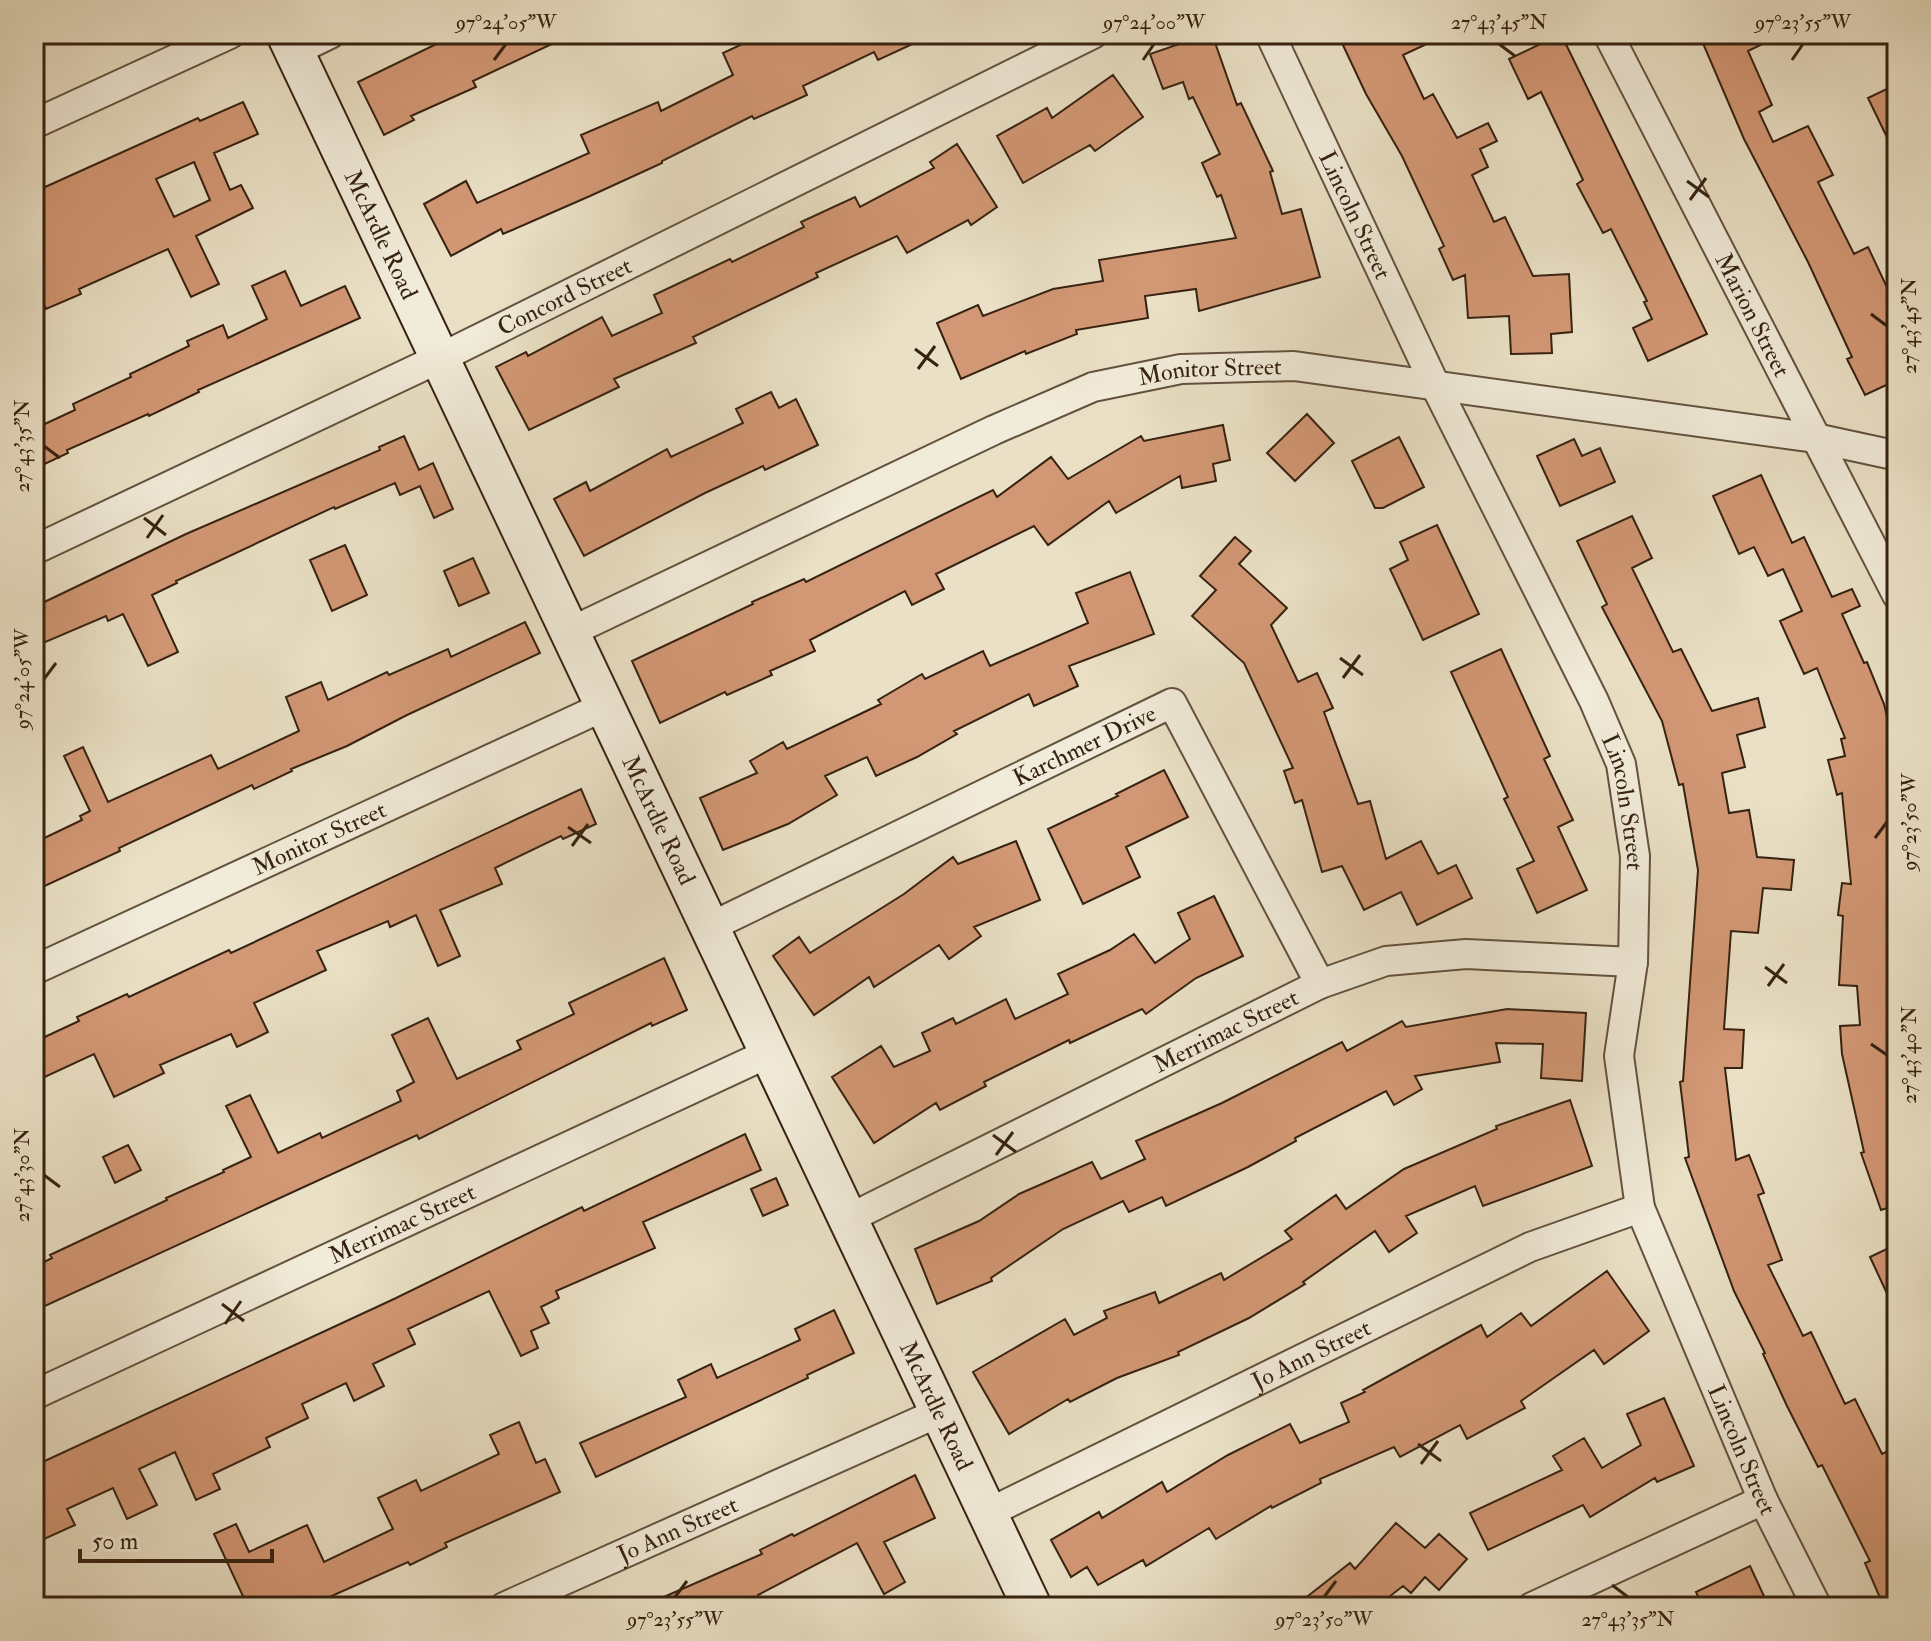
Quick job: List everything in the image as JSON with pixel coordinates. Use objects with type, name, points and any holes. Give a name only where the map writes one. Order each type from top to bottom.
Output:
[{"type":"main road","name":"McArdle Road","points":[[290,43],[1032,1607]]},
{"type":"street","points":[[34,124],[230,34]]},
{"type":"street","points":[[290,43],[330,34]]},
{"type":"street","name":"Concord Street","points":[[34,550],[440,358],[1093,34]]},
{"type":"street","name":"Lincoln Street","points":[[1270,34],[1436,387],[1594,701],[1621,764],[1635,856],[1633,962],[1619,1056],[1640,1208],[1763,1500],[1817,1607]]},
{"type":"street","name":"Marion Street","points":[[1608,34],[1897,595]]},
{"type":"street","name":"Monitor Street","points":[[570,632],[994,430],[1093,387],[1181,369],[1294,366],[1815,438],[1889,454],[1897,453]]},
{"type":"street","name":"Karchmer Drive","points":[[710,927],[1172,703],[1320,984]]},
{"type":"street","name":"Monitor Street","points":[[34,970],[605,706]]},
{"type":"street","name":"Merrimac Street","points":[[848,1219],[1320,984],[1386,961],[1466,954],[1633,962]]},
{"type":"street","name":"Merrimac Street","points":[[34,1395],[769,1053]]},
{"type":"street","name":"Jo Ann Street","points":[[988,1513],[1530,1247],[1640,1208]]},
{"type":"street","name":"Jo Ann Street","points":[[504,1607],[940,1412]]},
{"type":"street","points":[[1532,1607],[1763,1500]]},
{"type":"building","points":[[457,34],[573,34],[473,81],[476,87],[411,116],[414,120],[384,135],[358,82]]},
{"type":"building","points":[[764,34],[934,34],[878,60],[874,52],[803,86],[807,95],[754,119],[752,116],[590,196],[503,234],[501,229],[451,256],[424,204],[466,181],[477,203],[589,153],[581,135],[658,102],[661,111],[733,75],[723,53]]},
{"type":"building","points":[[1212,34],[1237,105],[1241,103],[1273,171],[1270,172],[1282,214],[1301,209],[1320,277],[1199,311],[1196,289],[1145,296],[1148,318],[1076,330],[1077,334],[1026,354],[1025,351],[961,379],[937,323],[978,305],[983,316],[1053,289],[1103,281],[1099,260],[1236,238],[1221,195],[1217,197],[1202,163],[1220,154],[1193,97],[1189,99],[1183,82],[1163,89],[1150,54]]},
{"type":"building","points":[[1355,34],[1448,34],[1403,55],[1424,99],[1433,94],[1457,138],[1488,123],[1497,141],[1480,149],[1488,167],[1472,175],[1494,222],[1505,217],[1533,276],[1569,274],[1572,332],[1551,334],[1552,353],[1511,354],[1509,316],[1468,318],[1465,275],[1453,280],[1439,249],[1444,246],[1402,156],[1366,94],[1341,41]]},
{"type":"building","points":[[1561,34],[1707,334],[1648,361],[1633,328],[1652,319],[1644,302],[1647,301],[1611,229],[1603,233],[1577,184],[1583,180],[1541,92],[1528,99],[1509,59]]},
{"type":"building","points":[[1699,34],[1783,34],[1748,51],[1772,105],[1759,112],[1773,142],[1808,126],[1833,175],[1818,182],[1854,254],[1868,247],[1892,298],[1888,300],[1897,318],[1897,380],[1865,395],[1847,359],[1852,357],[1808,262],[1744,139]]},
{"type":"building","points":[[1113,75],[1143,117],[1095,151],[1090,145],[1023,183],[997,136],[1047,108],[1052,118]]},
{"type":"building","points":[[1897,84],[1897,158],[1868,98]]},
{"type":"building","points":[[243,102],[258,134],[214,153],[230,190],[241,185],[253,208],[196,236],[219,284],[191,297],[168,249],[79,289],[81,294],[46,309],[34,280],[34,192],[198,118],[200,121]],"holes":[[[194,162],[210,200],[174,217],[156,179]]]},
{"type":"building","points":[[957,144],[997,207],[971,225],[968,220],[907,253],[897,236],[816,273],[818,277],[693,337],[696,343],[614,379],[619,387],[529,430],[496,367],[526,352],[528,356],[602,317],[612,336],[662,313],[654,295],[804,227],[801,222],[855,197],[860,207],[934,168],[930,162]]},
{"type":"building","points":[[285,271],[301,306],[345,286],[360,318],[198,390],[149,416],[67,450],[68,453],[34,469],[34,429],[75,410],[73,404],[189,346],[187,341],[223,325],[228,338],[267,319],[252,286]]},
{"type":"building","points":[[771,392],[779,408],[796,399],[818,445],[705,493],[584,556],[554,499],[586,482],[590,491],[667,449],[671,457],[743,423],[736,409]]},
{"type":"building","points":[[1307,414],[1334,443],[1295,481],[1267,453]]},
{"type":"building","points":[[1223,425],[1230,460],[1213,464],[1216,481],[1182,488],[1180,476],[1116,513],[1109,501],[1048,545],[1034,526],[936,574],[944,589],[912,605],[905,591],[810,640],[815,651],[770,671],[772,675],[727,695],[725,692],[660,723],[632,661],[752,602],[804,579],[806,582],[993,490],[997,497],[1051,457],[1068,479],[1141,436],[1144,441]]},
{"type":"building","points":[[404,436],[419,470],[433,463],[453,509],[434,518],[420,486],[400,495],[395,483],[334,507],[176,581],[152,595],[178,652],[148,666],[123,614],[108,621],[106,616],[43,643],[34,622],[34,607],[186,534],[380,450],[379,447]]},
{"type":"building","points":[[1399,437],[1424,487],[1383,508],[1375,508],[1352,461]]},
{"type":"building","points":[[1574,439],[1582,456],[1600,448],[1615,482],[1560,506],[1537,456]]},
{"type":"building","points":[[1761,475],[1792,543],[1804,537],[1832,597],[1852,589],[1860,606],[1842,614],[1884,704],[1897,758],[1897,1057],[1892,1057],[1897,1079],[1897,1205],[1881,1210],[1861,1153],[1864,1152],[1842,1054],[1840,1026],[1860,1025],[1857,986],[1839,985],[1843,916],[1838,915],[1842,883],[1851,884],[1842,793],[1837,795],[1828,760],[1845,756],[1841,739],[1845,738],[1817,668],[1804,674],[1780,621],[1802,611],[1783,569],[1768,576],[1754,547],[1739,554],[1713,496]]},
{"type":"building","points":[[1632,516],[1652,558],[1632,568],[1673,652],[1681,649],[1712,711],[1758,698],[1765,727],[1737,735],[1745,767],[1722,773],[1729,813],[1749,810],[1757,857],[1794,860],[1791,890],[1763,888],[1758,933],[1731,931],[1724,1029],[1744,1030],[1742,1068],[1725,1068],[1736,1160],[1749,1155],[1764,1193],[1758,1195],[1782,1260],[1768,1265],[1803,1336],[1811,1332],[1845,1404],[1855,1399],[1882,1454],[1890,1450],[1897,1463],[1897,1607],[1884,1607],[1865,1563],[1870,1561],[1822,1465],[1818,1467],[1787,1406],[1734,1291],[1685,1158],[1689,1157],[1680,1082],[1683,1081],[1698,870],[1683,784],[1679,785],[1662,721],[1602,607],[1607,604],[1577,541]]},
{"type":"building","points":[[1437,525],[1479,614],[1423,640],[1390,569],[1408,560],[1400,542]]},
{"type":"building","points":[[1235,537],[1251,551],[1239,564],[1287,608],[1271,625],[1298,682],[1317,673],[1333,708],[1324,712],[1358,804],[1370,801],[1386,859],[1421,841],[1438,874],[1456,865],[1472,898],[1417,925],[1401,892],[1364,910],[1342,866],[1322,872],[1302,800],[1295,803],[1284,771],[1293,768],[1244,663],[1192,616],[1216,590],[1200,576]]},
{"type":"building","points":[[345,545],[367,595],[332,611],[310,560]]},
{"type":"building","points":[[473,558],[489,593],[459,606],[444,571]]},
{"type":"building","points":[[1130,572],[1154,634],[1069,666],[1078,686],[1034,706],[1029,694],[954,731],[957,734],[876,776],[867,757],[825,776],[837,795],[788,824],[723,850],[700,798],[757,773],[750,761],[783,742],[787,749],[881,704],[878,700],[922,674],[925,679],[983,651],[990,666],[1088,623],[1076,593]]},
{"type":"building","points":[[525,622],[540,653],[254,789],[252,785],[34,891],[34,843],[82,820],[80,816],[90,811],[64,756],[83,747],[108,802],[211,755],[218,769],[299,731],[286,697],[321,682],[328,700],[387,672],[389,675],[448,649],[451,657]]},
{"type":"building","points":[[1501,649],[1550,756],[1544,759],[1573,820],[1558,827],[1587,890],[1537,913],[1517,869],[1534,861],[1504,799],[1508,797],[1451,672]]},
{"type":"building","points":[[1164,770],[1188,817],[1126,847],[1140,877],[1083,904],[1048,829]]},
{"type":"building","points":[[581,789],[596,824],[563,839],[561,836],[495,868],[502,884],[440,910],[460,956],[438,966],[416,915],[390,927],[388,921],[317,951],[326,970],[254,1003],[268,1032],[237,1047],[231,1034],[160,1065],[164,1073],[114,1097],[94,1054],[34,1082],[34,1042],[79,1021],[77,1017],[127,994],[129,997],[229,950],[231,953]]},
{"type":"building","points":[[1016,841],[1040,900],[974,927],[981,936],[949,959],[939,945],[874,987],[869,977],[814,1015],[773,956],[799,937],[810,953],[904,894],[953,857],[958,864]]},
{"type":"building","points":[[1214,896],[1243,956],[1196,978],[1146,1014],[1142,1009],[1070,1043],[1069,1040],[984,1082],[986,1086],[940,1110],[936,1103],[874,1143],[832,1077],[881,1046],[894,1067],[930,1051],[922,1033],[953,1018],[956,1024],[1006,999],[1015,1019],[1068,994],[1058,974],[1110,950],[1134,934],[1155,963],[1190,939],[1178,913]]},
{"type":"building","points":[[664,958],[687,1010],[652,1026],[651,1023],[419,1139],[417,1135],[34,1311],[34,1267],[52,1258],[50,1255],[251,1157],[226,1106],[250,1095],[278,1153],[320,1133],[322,1138],[401,1101],[397,1091],[414,1082],[392,1035],[428,1018],[457,1079],[521,1049],[517,1041],[574,1014],[569,1003]]},
{"type":"building","points":[[1507,1009],[1586,1013],[1582,1081],[1541,1078],[1543,1044],[1496,1043],[1500,1062],[1415,1076],[1422,1089],[1394,1105],[1386,1091],[1295,1138],[1296,1141],[1248,1167],[1166,1206],[1162,1197],[1129,1212],[1123,1201],[1063,1229],[991,1278],[992,1281],[937,1304],[915,1249],[979,1221],[1019,1194],[1092,1162],[1101,1179],[1145,1159],[1136,1141],[1222,1103],[1342,1042],[1347,1051],[1402,1021],[1406,1027]]},
{"type":"building","points":[[1570,1100],[1592,1166],[1483,1206],[1475,1186],[1406,1216],[1417,1233],[1389,1252],[1375,1231],[1303,1282],[1305,1284],[1249,1318],[1178,1352],[1179,1355],[1117,1378],[1070,1402],[1068,1399],[1009,1434],[973,1372],[1065,1319],[1074,1335],[1107,1318],[1104,1311],[1155,1292],[1159,1303],[1221,1273],[1224,1280],[1292,1239],[1285,1231],[1336,1195],[1346,1209],[1404,1169],[1497,1129],[1496,1126]]},
{"type":"building","points":[[745,1134],[761,1170],[643,1222],[655,1248],[556,1291],[559,1298],[541,1307],[549,1323],[531,1331],[538,1348],[521,1356],[489,1291],[408,1329],[415,1344],[373,1364],[384,1386],[354,1401],[346,1383],[302,1404],[308,1418],[266,1438],[270,1447],[213,1474],[220,1489],[196,1500],[175,1452],[139,1469],[157,1505],[127,1519],[113,1488],[67,1509],[75,1525],[42,1540],[34,1524],[34,1466],[394,1299],[582,1207],[584,1211]]},
{"type":"building","points":[[128,1145],[141,1170],[115,1183],[103,1157]]},
{"type":"building","points":[[776,1178],[788,1205],[763,1216],[751,1189]]},
{"type":"building","points":[[1897,1244],[1897,1315],[1870,1257]]},
{"type":"building","points":[[1607,1271],[1649,1331],[1604,1364],[1594,1350],[1521,1401],[1525,1408],[1467,1439],[1460,1425],[1400,1457],[1394,1447],[1320,1479],[1321,1483],[1271,1506],[1216,1539],[1209,1528],[1146,1566],[1143,1560],[1098,1585],[1087,1567],[1071,1577],[1051,1540],[1099,1512],[1102,1518],[1162,1482],[1167,1492],[1228,1455],[1290,1424],[1300,1443],[1349,1422],[1341,1403],[1365,1392],[1363,1390],[1481,1325],[1487,1337],[1521,1313],[1531,1326]]},
{"type":"building","points":[[834,1310],[854,1353],[807,1375],[808,1378],[596,1477],[580,1443],[686,1397],[678,1380],[711,1364],[717,1378],[800,1340],[795,1329]]},
{"type":"building","points":[[1664,1398],[1694,1466],[1657,1482],[1655,1478],[1590,1517],[1583,1505],[1488,1550],[1470,1513],[1562,1470],[1553,1456],[1584,1438],[1602,1468],[1641,1445],[1627,1414]]},
{"type":"building","points":[[519,1422],[536,1463],[545,1459],[560,1492],[445,1543],[447,1547],[410,1565],[408,1562],[307,1607],[248,1607],[214,1534],[236,1524],[249,1552],[307,1525],[324,1562],[393,1529],[378,1498],[416,1480],[421,1491],[499,1454],[490,1435]]},
{"type":"building","points":[[915,1475],[935,1518],[884,1542],[905,1582],[884,1594],[857,1543],[758,1595],[763,1607],[641,1607],[762,1554],[760,1550]]},
{"type":"building","points":[[1396,1523],[1425,1548],[1439,1534],[1467,1559],[1439,1590],[1425,1577],[1411,1593],[1403,1586],[1376,1607],[1294,1607],[1350,1563],[1355,1569]]},
{"type":"building","points":[[1750,1566],[1769,1607],[1703,1607],[1696,1592]]}]
